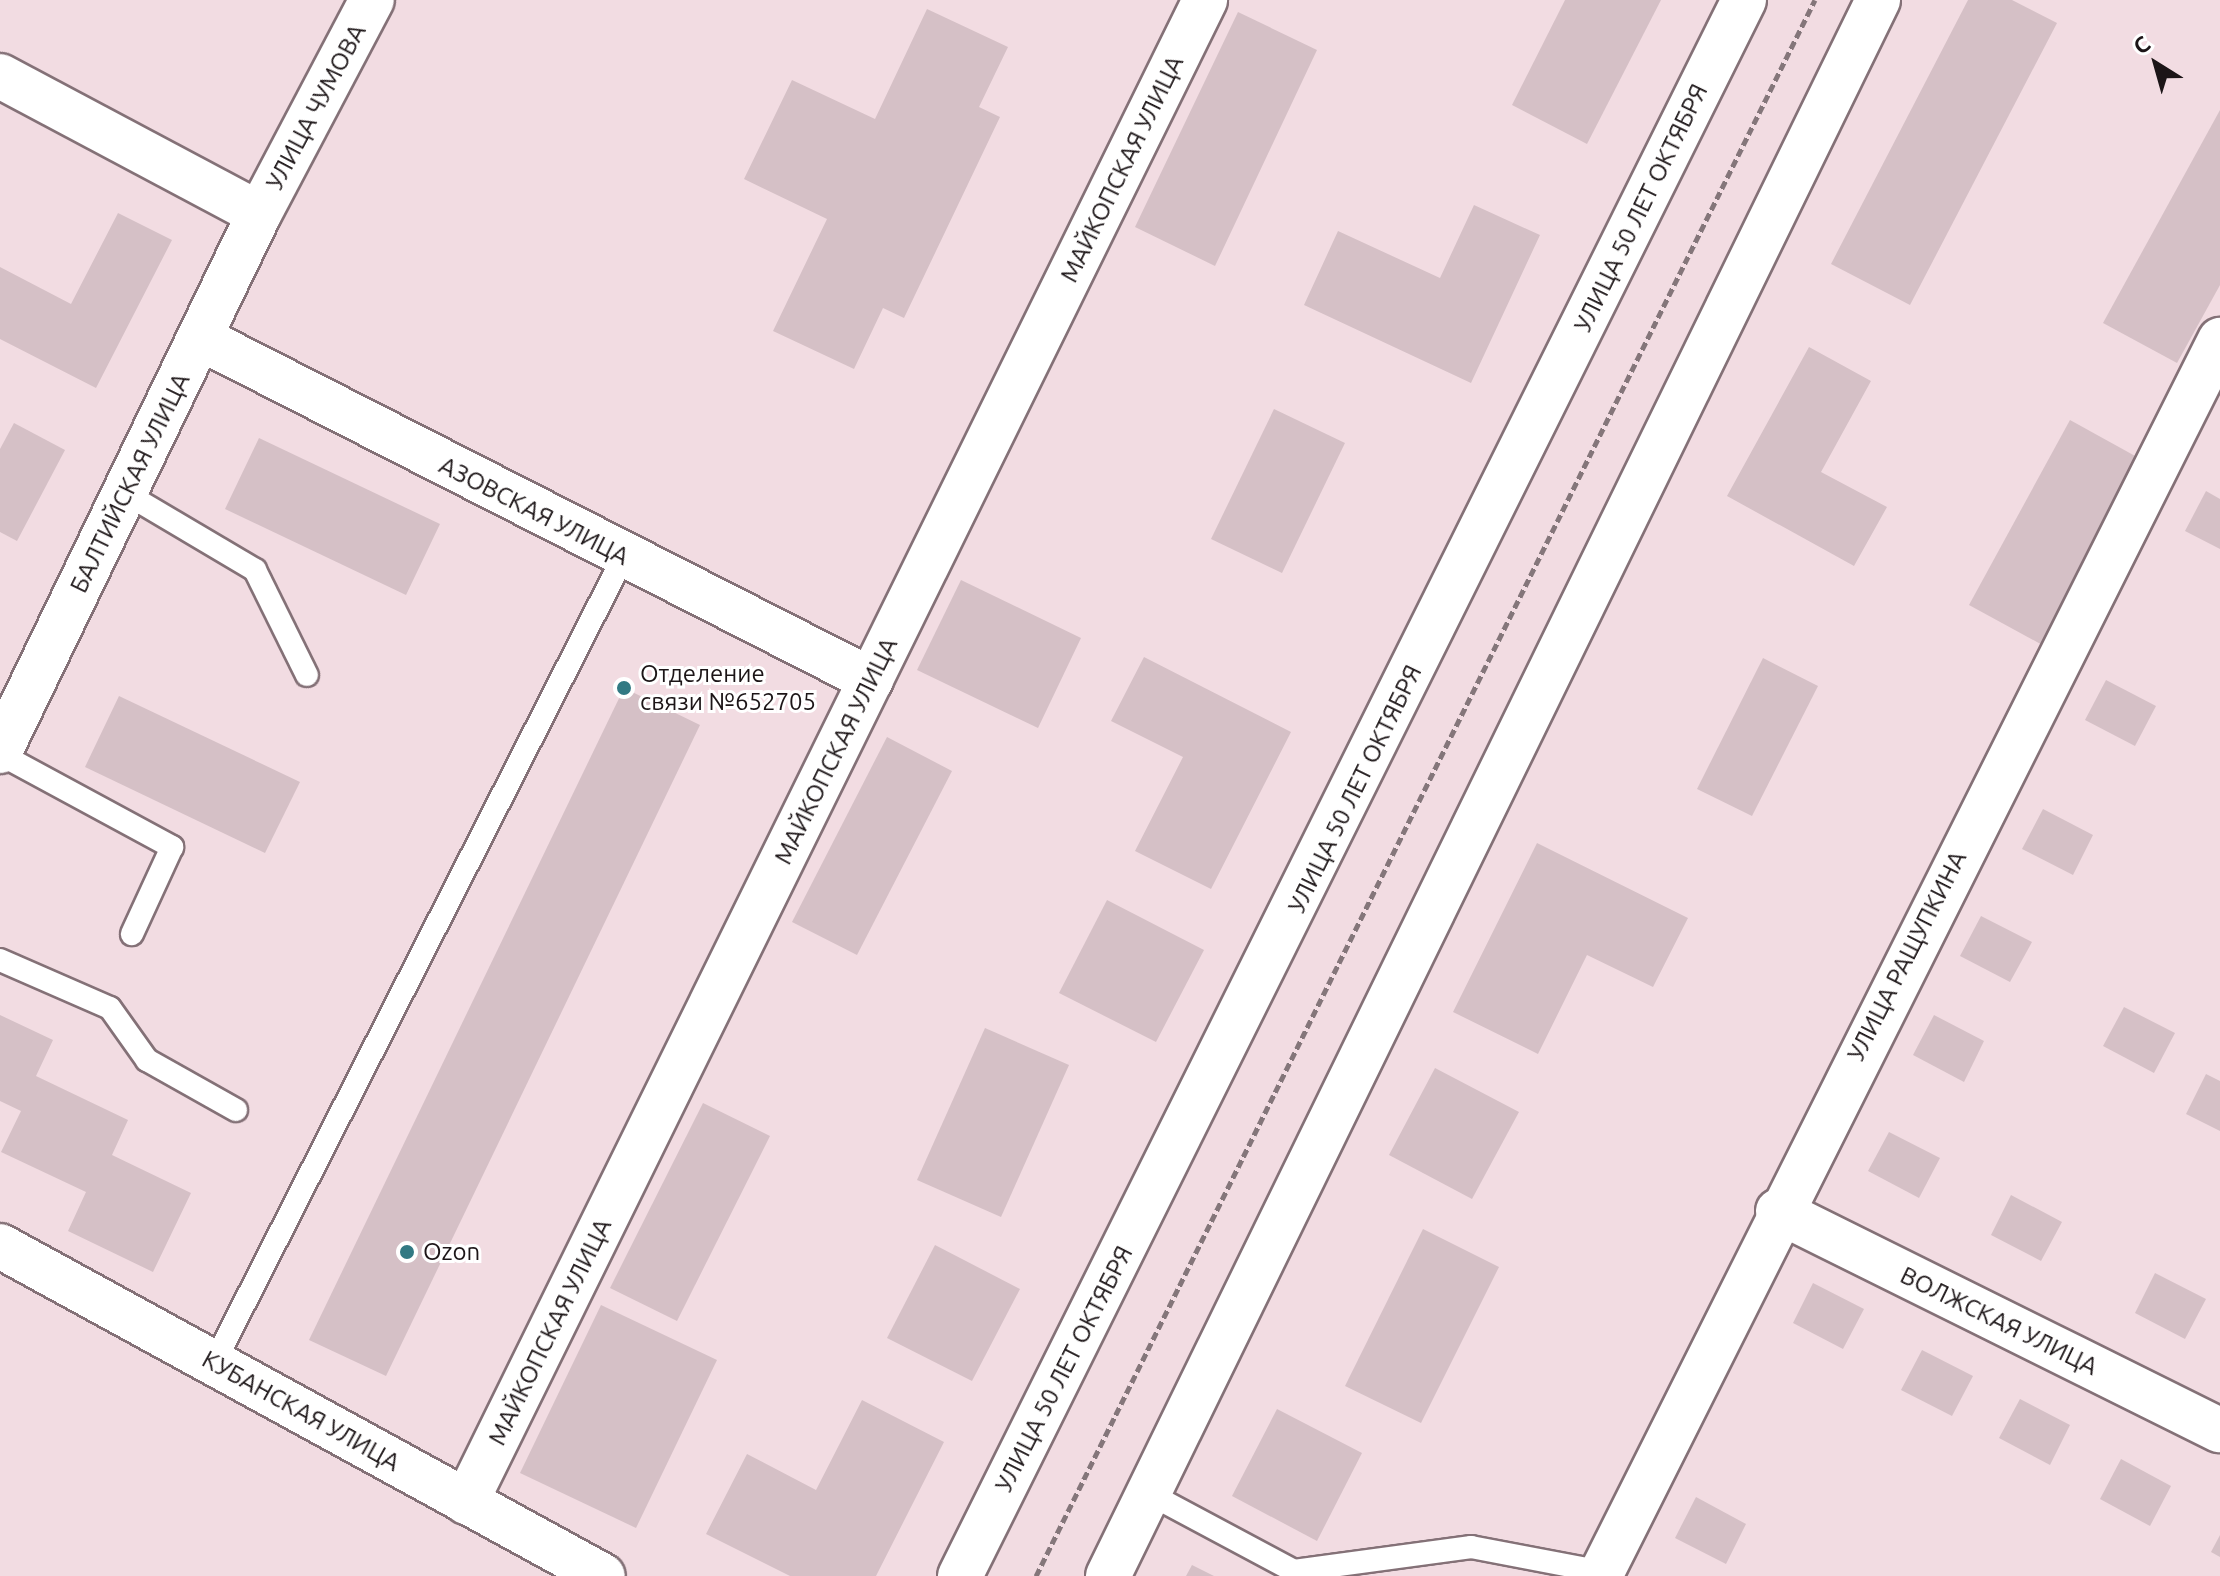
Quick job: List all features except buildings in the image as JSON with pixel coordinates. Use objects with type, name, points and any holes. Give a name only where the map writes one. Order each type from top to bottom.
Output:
[{"type":"street","name":"УЛИЦА ЧУМОВА","points":[[259,214],[372,0]]},
{"type":"street","name":"МАЙКОПСКАЯ УЛИЦА","points":[[466,1502],[1205,0]]},
{"type":"street","name":"УЛИЦА 50 ЛЕТ ОКТЯБРЯ","points":[[960,1576],[1744,0]]},
{"type":"street","points":[[1108,1576],[1878,0]]},
{"type":"street","points":[[0,76],[259,214]]},
{"type":"street","name":"БАЛТИЙСКАЯ УЛИЦА","points":[[0,752],[259,214]]},
{"type":"street","name":"АЗОВСКАЯ УЛИЦА","points":[[200,338],[623,558],[871,680]]},
{"type":"street","name":"УЛИЦА РАЩУПКИНА","points":[[1601,1574],[1778,1211],[2220,340]]},
{"type":"street","name":"ВОЛЖСКАЯ УЛИЦА","points":[[1778,1211],[2220,1430]]},
{"type":"street","name":"КУБАНСКАЯ УЛИЦА","points":[[0,1246],[603,1576]]},
{"type":"lane","points":[[125,493],[255,570],[307,675]]},
{"type":"lane","points":[[214,1363],[623,558]]},
{"type":"lane","points":[[0,752],[172,847],[132,934]]},
{"type":"lane","points":[[0,960],[110,1008],[147,1060],[236,1110]]},
{"type":"lane","points":[[1148,1493],[1294,1571],[1471,1547],[1601,1574]]},
{"type":"path","points":[[1036,1576],[1815,0]]},
{"type":"place","name":"Отделение связи №652705","points":[[624,688]]},
{"type":"place","name":"Ozon","points":[[407,1252]]}]
